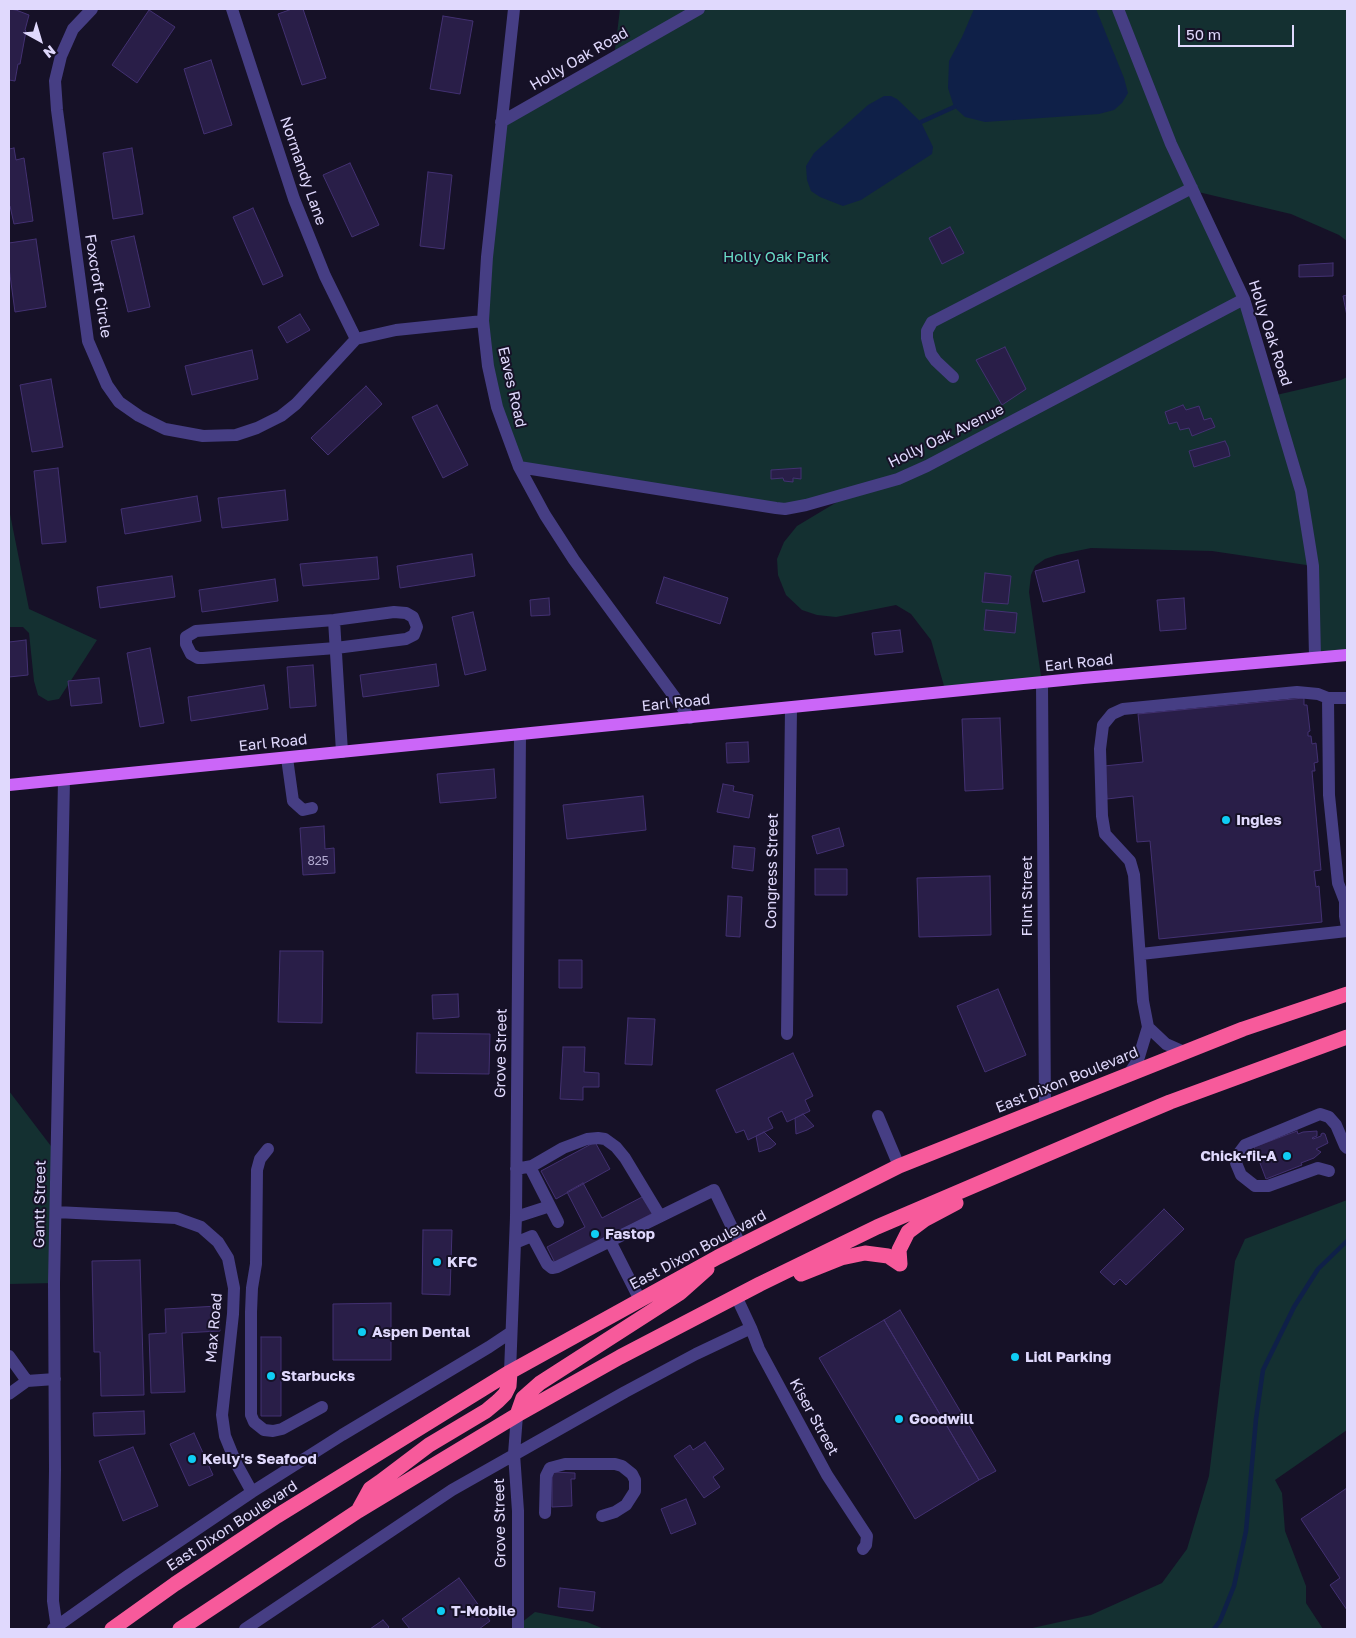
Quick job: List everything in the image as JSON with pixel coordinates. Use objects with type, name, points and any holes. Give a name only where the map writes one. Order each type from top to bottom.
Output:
[{"type":"highway","name":"East Dixon Boulevard","points":[[112,1629],[175,1584],[277,1516],[510,1372],[718,1257],[899,1166],[1242,1029],[1347,994]]},
{"type":"highway","points":[[180,1629],[358,1511],[620,1357],[736,1296],[877,1227],[1170,1102],[1347,1037]]},
{"type":"highway","points":[[760,1284],[770,1287],[841,1258],[856,1254],[888,1256],[900,1264],[900,1245],[908,1232],[915,1226],[1031,1161]]},
{"type":"highway","points":[[517,1416],[523,1398],[530,1391],[680,1293],[697,1279],[718,1257]]},
{"type":"highway","points":[[358,1511],[370,1489],[429,1445],[498,1402],[505,1394],[510,1372]]},
{"type":"main road","name":"Earl Road","points":[[9,785],[1347,655]]},
{"type":"street","name":"Foxcroft Circle","points":[[92,9],[73,29],[60,56],[55,81],[88,341],[107,385],[119,402],[139,416],[165,429],[203,436],[236,435],[258,428],[281,416],[296,404],[356,339]]},
{"type":"street","name":"Normandy Lane","points":[[232,9],[294,199],[325,276],[356,339]]},
{"type":"street","name":"Eaves Road","points":[[514,9],[487,257],[483,321],[488,366],[497,407],[519,467],[545,515],[574,560],[690,718]]},
{"type":"street","name":"Holly Oak Road","points":[[501,122],[699,9]]},
{"type":"street","name":"Holly Oak Road","points":[[1118,9],[1171,144],[1244,299],[1301,491],[1313,566],[1315,657]]},
{"type":"street","points":[[953,377],[931,354],[927,331],[932,322],[1192,188]]},
{"type":"street","name":"Holly Oak Avenue","points":[[519,467],[776,508],[785,509],[806,505],[898,479],[928,466],[1244,299]]},
{"type":"street","points":[[356,339],[396,330],[483,321]]},
{"type":"street","points":[[406,612],[413,617],[417,627],[414,635],[406,639],[336,648],[198,658],[189,651],[186,640],[189,634],[196,631],[334,620],[406,612]]},
{"type":"street","points":[[334,620],[342,752]]},
{"type":"street","name":"Flint Street","points":[[1042,684],[1045,1109]]},
{"type":"street","points":[[1129,1074],[1138,1060],[1148,1027],[1143,1001],[1134,875],[1130,861],[1105,834],[1102,816],[1100,749],[1103,725],[1112,714],[1123,709],[1297,692],[1318,694],[1328,698],[1347,698]]},
{"type":"street","points":[[1141,954],[1347,929],[1345,916],[1346,902],[1338,883],[1329,795],[1328,698]]},
{"type":"street","name":"Congress Street","points":[[787,1034],[791,708]]},
{"type":"street","name":"Grove Street","points":[[510,1372],[510,1333],[516,1217],[520,734]]},
{"type":"street","points":[[287,758],[293,801],[304,810],[312,808]]},
{"type":"street","name":"Gantt Street","points":[[55,1629],[53,1601],[56,1212],[64,780]]},
{"type":"street","points":[[1148,1027],[1166,1044],[1184,1052]]},
{"type":"street","points":[[1329,1172],[1318,1168],[1268,1186],[1255,1186],[1241,1175],[1236,1164],[1239,1153],[1245,1145],[1320,1114],[1329,1117],[1336,1125],[1347,1148]]},
{"type":"street","points":[[878,1116],[899,1166]]},
{"type":"street","points":[[516,1169],[530,1167],[563,1148],[587,1139],[605,1139],[625,1158],[660,1216]]},
{"type":"street","points":[[268,1149],[260,1159],[257,1170],[256,1264],[251,1312],[251,1415],[254,1422],[264,1430],[272,1432],[282,1430],[322,1407]]},
{"type":"street","points":[[530,1167],[558,1222]]},
{"type":"street","points":[[515,1243],[532,1236],[547,1264],[552,1268],[557,1267],[714,1190],[741,1246]]},
{"type":"street","points":[[516,1217],[550,1206]]},
{"type":"street","name":"Max Road","points":[[56,1212],[176,1218],[201,1227],[218,1242],[228,1258],[234,1288],[222,1415],[228,1444],[252,1492]]},
{"type":"street","points":[[610,1241],[640,1300]]},
{"type":"street","name":"Kiser Street","points":[[736,1296],[759,1349],[823,1467],[867,1536],[866,1545],[863,1549]]},
{"type":"street","points":[[245,1629],[452,1490],[625,1392],[696,1354],[751,1328]]},
{"type":"street","name":"East Dixon Boulevard","points":[[55,1629],[128,1575],[252,1492],[510,1333]]},
{"type":"street","points":[[9,1356],[27,1381]]},
{"type":"street","points":[[9,1394],[27,1381],[55,1379]]},
{"type":"street","name":"Grove Street","points":[[517,1416],[514,1454],[518,1511],[518,1629]]},
{"type":"street","points":[[545,1513],[546,1476],[550,1468],[565,1464],[615,1464],[622,1466],[632,1474],[635,1480],[635,1491],[626,1505],[615,1512],[602,1516]]},
{"type":"green space","name":"Holly Oak Park","points":[[620,9],[1347,9],[1347,241],[1339,235],[1291,214],[1194,191],[1237,284],[1272,396],[1347,377],[1347,655],[1315,657],[1313,566],[1212,551],[1091,548],[1045,559],[1035,566],[1031,575],[1029,592],[1042,683],[946,693],[931,640],[911,614],[896,605],[836,617],[817,615],[802,610],[786,595],[778,575],[777,559],[784,542],[797,526],[847,496],[785,509],[519,467],[509,443],[483,321],[501,122],[614,58]]},
{"type":"green space","points":[[9,509],[29,609],[97,640],[59,699],[48,701],[38,695],[34,681],[29,633],[23,627],[9,627]]},
{"type":"green space","points":[[9,1091],[57,1154],[54,1283],[9,1284]]},
{"type":"green space","points":[[1347,1200],[1347,1430],[1275,1480],[1282,1493],[1285,1531],[1306,1586],[1306,1603],[1323,1629],[1028,1629],[1091,1615],[1162,1583],[1187,1549],[1209,1476],[1235,1261],[1245,1239]]},
{"type":"green space","points":[[535,1612],[587,1622],[604,1629],[518,1629],[517,1626]]},
{"type":"water","points":[[974,9],[1096,9],[1124,78],[1128,93],[1122,103],[1114,110],[1099,114],[985,122],[965,117],[954,107],[948,88],[949,61]]},
{"type":"water","points":[[884,96],[891,96],[897,99],[921,122],[933,147],[932,154],[861,200],[843,206],[820,197],[811,191],[807,180],[806,166],[814,153],[868,105]]},
{"type":"building","points":[[9,9],[29,15],[15,81],[9,80]]},
{"type":"building","points":[[292,9],[303,9],[326,78],[302,85],[278,14]]},
{"type":"building","points":[[149,10],[175,27],[137,83],[112,65]]},
{"type":"building","points":[[443,16],[473,21],[460,94],[430,89]]},
{"type":"building","points":[[211,60],[232,125],[204,134],[184,69]]},
{"type":"building","points":[[14,148],[16,160],[24,158],[33,221],[14,224],[9,206],[9,149]]},
{"type":"building","points":[[132,148],[143,214],[113,219],[103,153]]},
{"type":"building","points":[[350,163],[379,225],[352,237],[323,175]]},
{"type":"building","points":[[428,172],[452,175],[444,249],[420,246]]},
{"type":"building","points":[[253,208],[283,276],[263,285],[233,217]]},
{"type":"building","points":[[950,227],[964,253],[942,264],[929,238]]},
{"type":"building","points":[[134,236],[150,307],[128,312],[111,241]]},
{"type":"building","points":[[36,239],[46,307],[15,312],[9,268],[9,243]]},
{"type":"building","points":[[1333,263],[1333,276],[1299,277],[1299,265]]},
{"type":"building","points":[[1347,295],[1347,316],[1343,296]]},
{"type":"building","points":[[300,314],[310,330],[287,343],[278,327]]},
{"type":"building","points":[[1005,347],[1026,389],[1002,405],[976,360]]},
{"type":"building","points":[[252,350],[258,379],[192,395],[185,366]]},
{"type":"building","points":[[51,379],[63,447],[32,452],[20,385]]},
{"type":"building","points":[[366,386],[382,404],[328,455],[311,438]]},
{"type":"building","points":[[437,405],[468,465],[443,478],[412,417]]},
{"type":"building","points":[[1183,405],[1186,410],[1199,406],[1204,420],[1211,418],[1215,427],[1192,436],[1189,428],[1180,430],[1177,422],[1169,424],[1165,412]]},
{"type":"building","points":[[1225,441],[1230,456],[1194,467],[1189,451]]},
{"type":"building","points":[[58,468],[66,542],[42,544],[34,471]]},
{"type":"building","points":[[801,468],[801,479],[793,478],[793,482],[784,481],[783,478],[771,479],[771,470]]},
{"type":"building","points":[[285,490],[288,520],[222,528],[218,498]]},
{"type":"building","points":[[197,496],[201,521],[125,534],[121,509]]},
{"type":"building","points":[[472,554],[475,576],[400,588],[397,566]]},
{"type":"building","points":[[377,557],[379,579],[303,586],[300,564]]},
{"type":"building","points":[[1078,560],[1085,592],[1043,602],[1035,571]]},
{"type":"building","points":[[985,573],[1011,576],[1008,604],[982,602]]},
{"type":"building","points":[[172,576],[175,597],[100,608],[97,587]]},
{"type":"building","points":[[664,577],[728,598],[720,624],[656,603]]},
{"type":"building","points":[[275,579],[278,601],[202,612],[199,590]]},
{"type":"building","points":[[549,598],[550,615],[531,616],[530,600]]},
{"type":"building","points":[[1184,598],[1186,629],[1160,631],[1157,600]]},
{"type":"building","points":[[986,610],[1017,613],[1015,633],[984,630]]},
{"type":"building","points":[[473,612],[486,670],[465,675],[452,617]]},
{"type":"building","points":[[900,630],[903,652],[875,655],[872,633]]},
{"type":"building","points":[[26,640],[28,675],[9,677],[9,642]]},
{"type":"building","points":[[150,648],[164,723],[140,727],[127,653]]},
{"type":"building","points":[[436,664],[439,686],[363,697],[360,675]]},
{"type":"building","points":[[313,665],[316,706],[290,708],[287,667]]},
{"type":"building","points":[[99,678],[102,703],[71,706],[68,681]]},
{"type":"building","points":[[264,685],[268,709],[191,721],[188,697]]},
{"type":"building","name":"Ingles","points":[[1304,698],[1304,705],[1307,705],[1310,731],[1308,736],[1311,736],[1312,744],[1316,743],[1318,762],[1314,763],[1315,771],[1312,771],[1321,870],[1314,871],[1316,887],[1319,886],[1322,922],[1159,939],[1150,841],[1137,842],[1133,796],[1107,799],[1104,766],[1143,762],[1138,714]]},
{"type":"building","points":[[1000,718],[1003,789],[965,791],[962,719]]},
{"type":"building","points":[[748,742],[749,762],[727,763],[726,743]]},
{"type":"building","points":[[494,769],[496,798],[440,803],[437,774]]},
{"type":"building","points":[[723,784],[734,786],[733,791],[753,795],[749,818],[717,812]]},
{"type":"building","points":[[643,796],[646,830],[567,839],[563,805]]},
{"type":"building","points":[[324,826],[325,849],[334,848],[335,873],[303,875],[300,828]]},
{"type":"building","points":[[839,828],[844,846],[817,854],[812,836]]},
{"type":"building","points":[[734,846],[755,848],[753,871],[732,868]]},
{"type":"building","points":[[815,869],[847,869],[847,895],[815,895]]},
{"type":"building","points":[[990,876],[991,935],[919,937],[917,878]]},
{"type":"building","points":[[728,896],[742,897],[740,937],[726,936]]},
{"type":"building","points":[[280,951],[323,951],[322,1023],[278,1022]]},
{"type":"building","points":[[559,960],[582,960],[582,988],[559,988]]},
{"type":"building","points":[[998,989],[1026,1055],[985,1072],[957,1006]]},
{"type":"building","points":[[458,994],[459,1017],[433,1019],[432,995]]},
{"type":"building","points":[[628,1018],[655,1019],[652,1065],[625,1064]]},
{"type":"building","points":[[417,1033],[490,1034],[489,1074],[416,1073]]},
{"type":"building","points":[[563,1047],[585,1047],[584,1072],[599,1073],[599,1087],[583,1087],[583,1100],[560,1099]]},
{"type":"building","points":[[793,1053],[813,1096],[805,1100],[810,1111],[787,1122],[782,1111],[768,1118],[773,1128],[748,1140],[744,1130],[736,1133],[716,1090]]},
{"type":"building","points":[[803,1114],[814,1126],[796,1134],[795,1118]]},
{"type":"building","name":"Chick-fil-A","points":[[1297,1131],[1298,1134],[1317,1131],[1317,1136],[1313,1139],[1321,1136],[1323,1133],[1328,1143],[1316,1149],[1321,1152],[1314,1158],[1301,1163],[1302,1165],[1266,1179],[1254,1147]]},
{"type":"building","points":[[764,1132],[776,1144],[759,1152],[756,1136]]},
{"type":"building","points":[[595,1142],[610,1169],[556,1199],[541,1171]]},
{"type":"building","points":[[583,1183],[602,1218],[644,1196],[653,1213],[556,1265],[547,1247],[585,1227],[567,1192]]},
{"type":"building","points":[[1164,1209],[1184,1229],[1126,1285],[1120,1279],[1114,1285],[1100,1272]]},
{"type":"building","name":"KFC","points":[[423,1230],[452,1230],[450,1295],[422,1294]]},
{"type":"building","points":[[140,1260],[144,1395],[101,1396],[100,1352],[94,1352],[92,1261]]},
{"type":"building","name":"Aspen Dental","points":[[391,1303],[391,1360],[333,1360],[333,1304]]},
{"type":"building","points":[[218,1306],[220,1331],[182,1333],[185,1392],[151,1393],[149,1334],[166,1333],[165,1309]]},
{"type":"building","points":[[900,1310],[996,1471],[979,1480],[884,1320]]},
{"type":"building","name":"Goodwill","points":[[884,1320],[979,1480],[915,1519],[819,1358]]},
{"type":"building","name":"Starbucks","points":[[261,1337],[281,1337],[281,1416],[261,1416]]},
{"type":"building","points":[[144,1411],[145,1434],[94,1436],[93,1413]]},
{"type":"building","name":"Kelly's Seafood","points":[[194,1433],[213,1475],[189,1486],[170,1444]]},
{"type":"building","points":[[705,1442],[724,1469],[713,1477],[720,1487],[704,1498],[674,1456],[690,1445],[693,1450]]},
{"type":"building","points":[[133,1447],[158,1506],[123,1521],[99,1461]]},
{"type":"building","points":[[552,1472],[575,1473],[575,1479],[571,1479],[572,1506],[552,1507]]},
{"type":"building","points":[[1347,1488],[1347,1610],[1330,1585],[1340,1578],[1301,1519]]},
{"type":"building","points":[[686,1499],[696,1524],[671,1534],[661,1509]]},
{"type":"building","points":[[459,1578],[490,1621],[479,1629],[410,1629],[402,1619]]},
{"type":"building","points":[[560,1588],[595,1592],[593,1611],[558,1607]]},
{"type":"building","points":[[383,1620],[389,1627],[387,1629],[370,1629]]},
{"type":"waterway","points":[[921,122],[954,107]]},
{"type":"waterway","points":[[1214,1629],[1220,1621],[1234,1586],[1246,1531],[1256,1419],[1263,1370],[1294,1307],[1318,1269],[1347,1241]]},
{"type":"place","name":"Ingles","points":[[1226,820]]},
{"type":"place","name":"Chick-fil-A","points":[[1287,1156]]},
{"type":"place","name":"Fastop","points":[[595,1234]]},
{"type":"place","name":"KFC","points":[[437,1262]]},
{"type":"place","name":"Aspen Dental","points":[[362,1332]]},
{"type":"place","name":"Lidl Parking","points":[[1015,1357]]},
{"type":"place","name":"Starbucks","points":[[271,1376]]},
{"type":"place","name":"Goodwill","points":[[899,1419]]},
{"type":"place","name":"Kelly's Seafood","points":[[192,1459]]},
{"type":"place","name":"T-Mobile","points":[[441,1611]]}]
